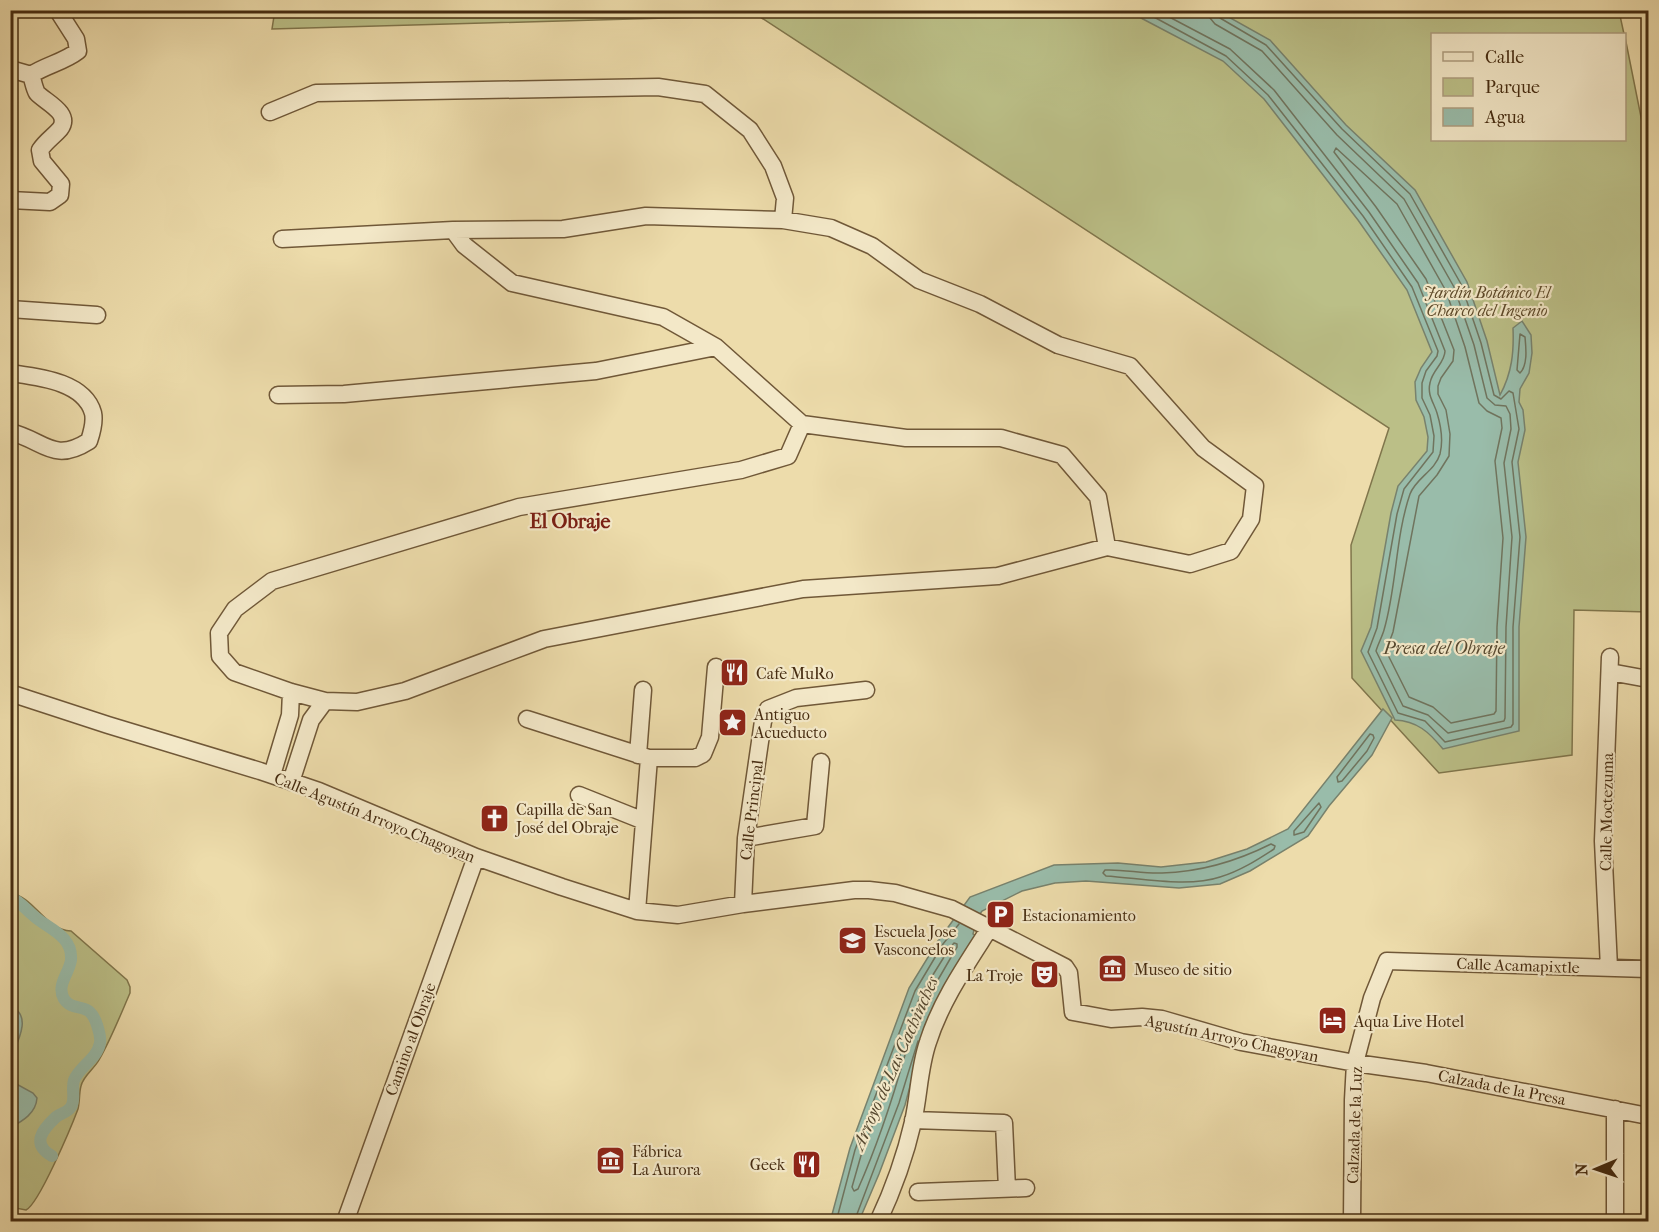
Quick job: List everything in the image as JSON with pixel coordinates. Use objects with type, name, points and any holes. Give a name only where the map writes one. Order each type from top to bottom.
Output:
[{"type":"street","points":[[10,69],[31,75],[42,68],[68,59],[78,51],[76,39],[60,14],[60,10]]},
{"type":"street","points":[[10,200],[50,202],[60,195],[62,183],[42,161],[40,150],[47,140],[61,128],[63,120],[58,110],[36,92],[31,75]]},
{"type":"street","points":[[270,112],[316,93],[658,87],[705,94],[750,130],[773,166],[785,198],[783,220]]},
{"type":"street","points":[[282,239],[453,230],[563,229],[646,216],[783,220],[831,228],[872,246],[919,280],[980,304],[1058,345],[1130,366],[1203,448],[1255,486],[1251,519],[1231,551],[1190,564],[1107,547],[998,576],[803,590],[544,639],[405,691],[357,702],[324,701],[291,692],[234,672],[220,656],[219,633],[234,609],[272,581],[519,507],[741,470],[788,456],[802,424]]},
{"type":"street","points":[[453,230],[464,245],[512,283],[663,316],[716,347],[802,424],[906,438],[1001,438],[1062,454],[1098,497],[1107,547]]},
{"type":"street","points":[[10,309],[97,315]]},
{"type":"street","points":[[278,396],[344,394],[596,371],[716,347]]},
{"type":"street","points":[[10,373],[56,380],[83,397],[93,412],[93,426],[89,441],[75,450],[51,450],[10,432]]},
{"type":"street","name":"Calle Moctezuma","points":[[1609,968],[1603,841],[1610,665],[1648,679]]},
{"type":"street","points":[[527,719],[643,757],[695,758],[703,754],[710,737],[716,667]]},
{"type":"street","points":[[637,911],[644,821],[644,690]]},
{"type":"street","name":"Calle Principal","points":[[743,904],[746,838],[763,721],[768,709],[796,698],[866,690]]},
{"type":"street","points":[[272,776],[290,715],[291,692]]},
{"type":"street","name":"Calle Agustín Arroyo Chagoyan","points":[[10,693],[319,791],[476,857],[637,911],[678,915],[743,904],[869,890],[919,899],[952,909],[987,928]]},
{"type":"street","points":[[291,782],[311,720],[324,701]]},
{"type":"street","points":[[746,838],[815,826],[821,762]]},
{"type":"street","points":[[579,795],[644,821]]},
{"type":"street","name":"Camino al Obraje","points":[[345,1221],[476,857]]},
{"type":"street","points":[[878,1221],[892,1193],[913,1120],[917,1088],[928,1042],[957,979],[987,928]]},
{"type":"street","name":"Agustín Arroyo Chagoyan","points":[[987,928],[1065,967],[1069,973],[1073,1012],[1111,1019],[1142,1017],[1162,1019],[1241,1042],[1355,1063]]},
{"type":"street","name":"Calle Acamapixtle","points":[[1387,961],[1648,969]]},
{"type":"street","name":"Calzada de la Luz","points":[[1352,1221],[1355,1063],[1372,998],[1387,961]]},
{"type":"street","name":"Calzada de la Presa","points":[[1355,1063],[1426,1073],[1648,1116]]},
{"type":"street","points":[[1615,1109],[1615,1221]]},
{"type":"street","points":[[913,1120],[1004,1123],[1007,1189]]},
{"type":"street","points":[[918,1192],[1026,1188]]},
{"type":"green space","points":[[275,10],[708,11],[702,17],[272,29]]},
{"type":"green space","name":"Jardín Botánico El Charco del Ingenio","points":[[751,11],[1619,11],[1624,33],[1431,33],[1431,141],[1626,141],[1626,42],[1648,152],[1648,612],[1574,610],[1572,755],[1439,773],[1352,678],[1351,545],[1389,428]]},
{"type":"green space","points":[[10,893],[26,900],[54,925],[71,931],[127,980],[130,987],[130,993],[107,1044],[97,1063],[82,1082],[78,1109],[55,1163],[39,1194],[26,1210],[10,1207]]},
{"type":"water","name":"Presa del Obraje","points":[[1131,11],[1218,11],[1270,40],[1346,125],[1415,190],[1467,282],[1487,341],[1500,395],[1511,362],[1513,328],[1522,321],[1531,335],[1532,353],[1529,373],[1520,389],[1519,402],[1523,410],[1525,430],[1518,462],[1526,537],[1519,627],[1519,731],[1443,749],[1422,728],[1395,720],[1361,651],[1371,627],[1398,486],[1427,451],[1428,437],[1424,417],[1416,400],[1415,382],[1432,352],[1407,290],[1358,220],[1264,99],[1223,61]]},
{"type":"water","name":"Arroyo de Las Cachinches","points":[[1383,709],[1392,718],[1372,755],[1329,806],[1308,836],[1250,871],[1220,884],[1179,888],[1086,881],[1055,883],[1022,891],[982,911],[977,918],[973,934],[979,938],[918,1056],[905,1105],[859,1221],[830,1222],[850,1148],[909,988],[938,941],[970,897],[1054,865],[1118,863],[1161,867],[1206,862],[1247,849],[1288,829]]},
{"type":"water","points":[[11,1007],[21,1016],[22,1030],[11,1058]]},
{"type":"water","points":[[11,1081],[33,1093],[37,1098],[31,1112],[11,1127]]},
{"type":"waterway","points":[[10,897],[59,934],[68,945],[71,960],[62,984],[62,994],[72,1006],[90,1012],[100,1036],[96,1054],[74,1080],[71,1107],[56,1117],[43,1132],[40,1142],[52,1156]]},
{"type":"place","name":"Cafe MuRo","points":[[735,673]]},
{"type":"place","name":"Antiguo Acueducto","points":[[733,723]]},
{"type":"place","name":"Capilla de San José del Obraje","points":[[495,818]]},
{"type":"place","name":"Estacionamiento","points":[[1001,915]]},
{"type":"place","name":"Escuela Jose Vasconcelos","points":[[853,940]]},
{"type":"place","name":"Museo de sitio","points":[[1113,969]]},
{"type":"place","name":"La Troje","points":[[1044,975]]},
{"type":"place","name":"Aqua Live Hotel","points":[[1333,1021]]},
{"type":"place","name":"Fábrica La Aurora","points":[[611,1160]]},
{"type":"place","name":"Geek","points":[[806,1164]]},
{"type":"district","name":"El Obraje","points":[[570,521]]}]
